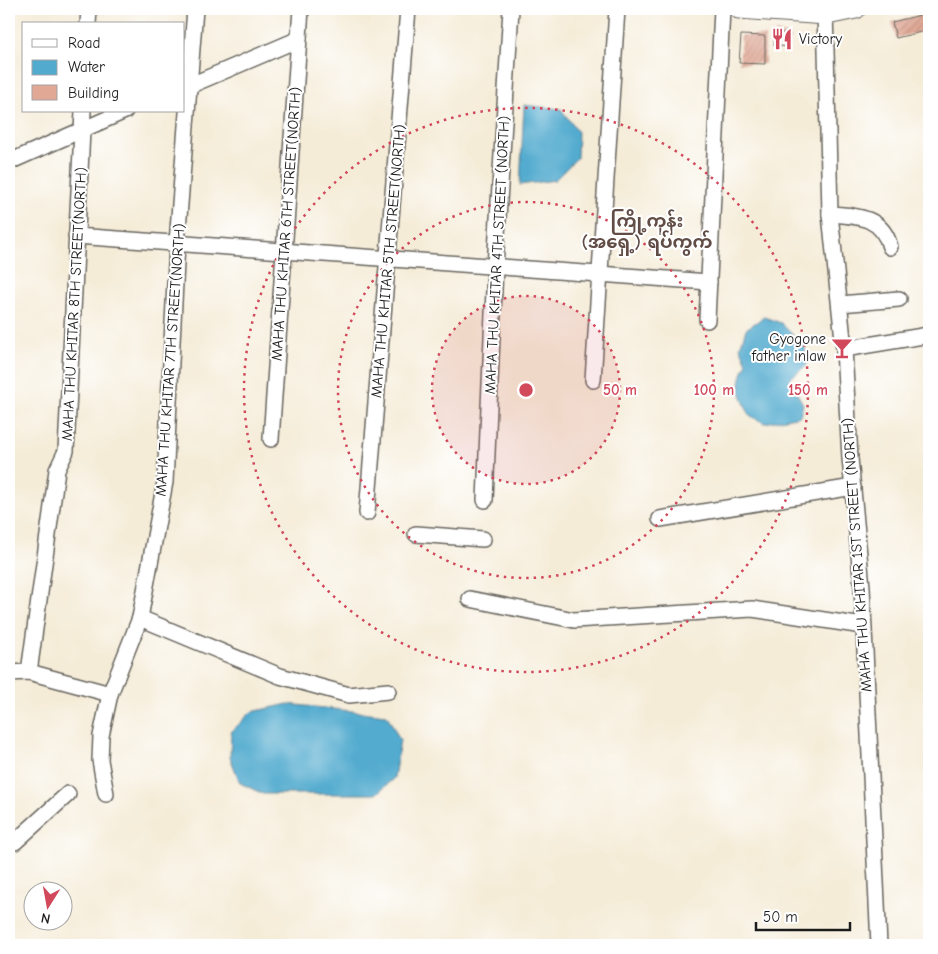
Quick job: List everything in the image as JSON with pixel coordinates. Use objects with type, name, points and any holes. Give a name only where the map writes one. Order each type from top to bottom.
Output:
[{"type":"street","points":[[88,22],[89,9]]},
{"type":"street","name":"MAHA THU KHITAR 7TH STREET(NORTH)","points":[[106,794],[100,760],[102,736],[110,694],[140,618],[165,482],[177,243],[187,86],[195,9]]},
{"type":"street","name":"MAHA THU KHITAR 6TH STREET(NORTH)","points":[[271,439],[301,9]]},
{"type":"street","name":"MAHA THU KHITAR 5TH STREET(NORTH)","points":[[367,513],[408,9]]},
{"type":"street","name":"MAHA THU KHITAR 4TH STREET (NORTH)","points":[[485,500],[511,9]]},
{"type":"street","points":[[593,380],[617,9]]},
{"type":"street","points":[[706,320],[722,9]]},
{"type":"street","points":[[739,9],[826,12],[856,9]]},
{"type":"street","name":"MAHA THU KHITAR 1ST STREET (NORTH)","points":[[826,12],[830,214],[844,349],[862,587],[879,945]]},
{"type":"street","points":[[187,86],[299,39]]},
{"type":"street","name":"MAHA THU KHITAR 8TH STREET(NORTH)","points":[[29,672],[57,470],[66,451],[84,112]]},
{"type":"street","points":[[9,162],[82,128],[122,112]]},
{"type":"street","points":[[830,214],[860,216],[877,225],[887,235],[890,247]]},
{"type":"street","points":[[76,236],[708,282]]},
{"type":"street","points":[[840,304],[899,299]]},
{"type":"street","points":[[844,349],[929,335]]},
{"type":"street","points":[[660,518],[853,487]]},
{"type":"street","points":[[416,534],[482,539]]},
{"type":"street","points":[[470,599],[574,620],[752,609],[863,626]]},
{"type":"street","points":[[140,618],[280,676],[349,694],[388,691]]},
{"type":"street","points":[[9,673],[29,672],[110,694]]},
{"type":"street","points":[[15,842],[68,794]]},
{"type":"water","points":[[524,105],[561,109],[578,132],[577,158],[555,180],[520,185]]},
{"type":"water","points":[[764,317],[781,323],[805,347],[807,365],[789,379],[803,404],[800,416],[765,423],[750,416],[740,390],[741,378],[747,363],[740,347],[746,329]]},
{"type":"water","points":[[288,704],[387,715],[400,740],[394,778],[376,794],[263,794],[240,783],[230,757],[231,732],[251,712]]},
{"type":"building","points":[[929,13],[929,30],[896,38],[892,22]]},
{"type":"building","points":[[775,32],[790,34],[788,47],[774,45]]},
{"type":"building","points":[[741,35],[765,36],[765,64],[739,63]]},
{"type":"place","name":"Victory","points":[[782,39]]},
{"type":"place","name":"Gyogone father inlaw","points":[[842,348]]},
{"type":"district","name":"ကြို့ကုန်း (အရှေ့) ရပ်ကွက်","points":[[647,231]]}]
